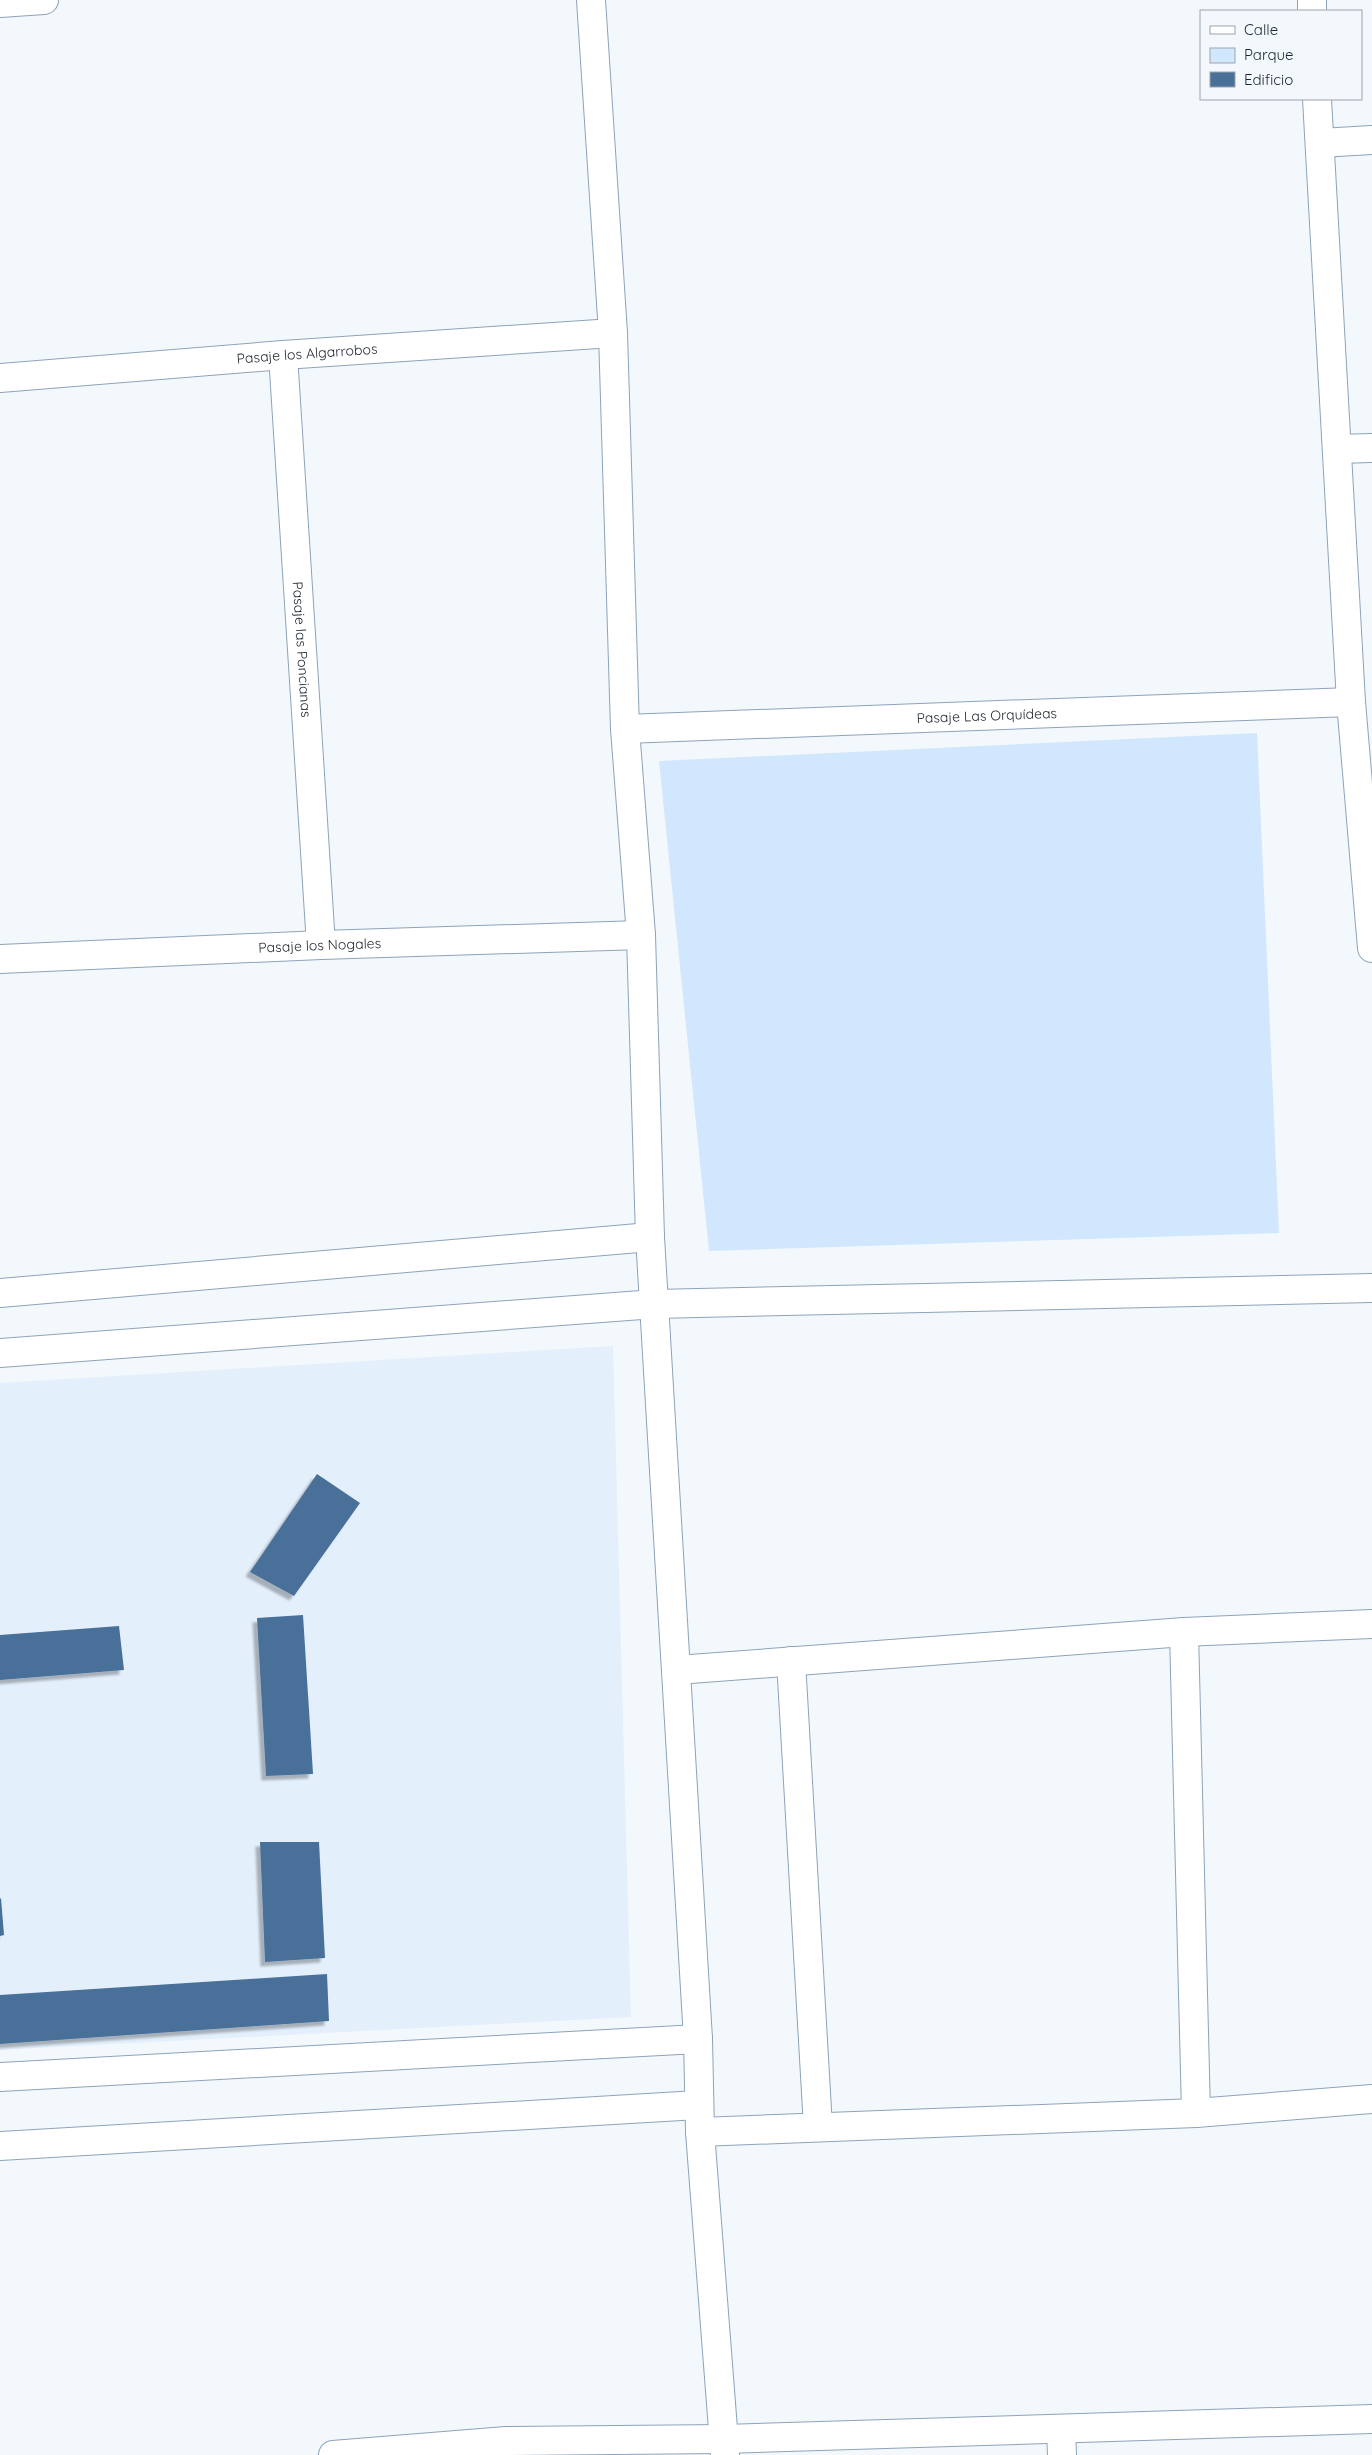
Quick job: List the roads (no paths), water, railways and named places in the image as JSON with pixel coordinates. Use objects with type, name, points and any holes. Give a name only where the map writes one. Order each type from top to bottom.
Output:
[{"type":"street","points":[[0,3],[44,0]]},
{"type":"street","points":[[591,0],[613,334],[625,729],[641,935],[650,1237],[698,2039],[698,2105],[724,2447]]},
{"type":"street","points":[[1317,100],[1351,702],[1372,948]]},
{"type":"street","points":[[1320,143],[1372,140]]},
{"type":"street","name":"Pasaje los Algarrobos","points":[[0,378],[282,355],[613,334]]},
{"type":"street","name":"Pasaje las Poncianas","points":[[282,355],[321,945]]},
{"type":"street","points":[[1337,449],[1372,448]]},
{"type":"street","name":"Pasaje Las Orquídeas","points":[[625,729],[1351,702]]},
{"type":"street","name":"Pasaje los Nogales","points":[[0,959],[321,945],[641,935]]},
{"type":"street","points":[[0,1293],[650,1237]]},
{"type":"street","points":[[0,1353],[655,1304],[1372,1288]]},
{"type":"street","points":[[677,1670],[1184,1632],[1372,1624]]},
{"type":"street","points":[[1184,1632],[1196,2113]]},
{"type":"street","points":[[791,1661],[818,2127]]},
{"type":"street","points":[[0,2077],[698,2039]]},
{"type":"street","points":[[700,2132],[1196,2113],[1372,2099]]},
{"type":"street","points":[[0,2146],[698,2105]]},
{"type":"street","points":[[334,2455],[506,2441],[615,2447],[1062,2442],[1372,2419]]}]
